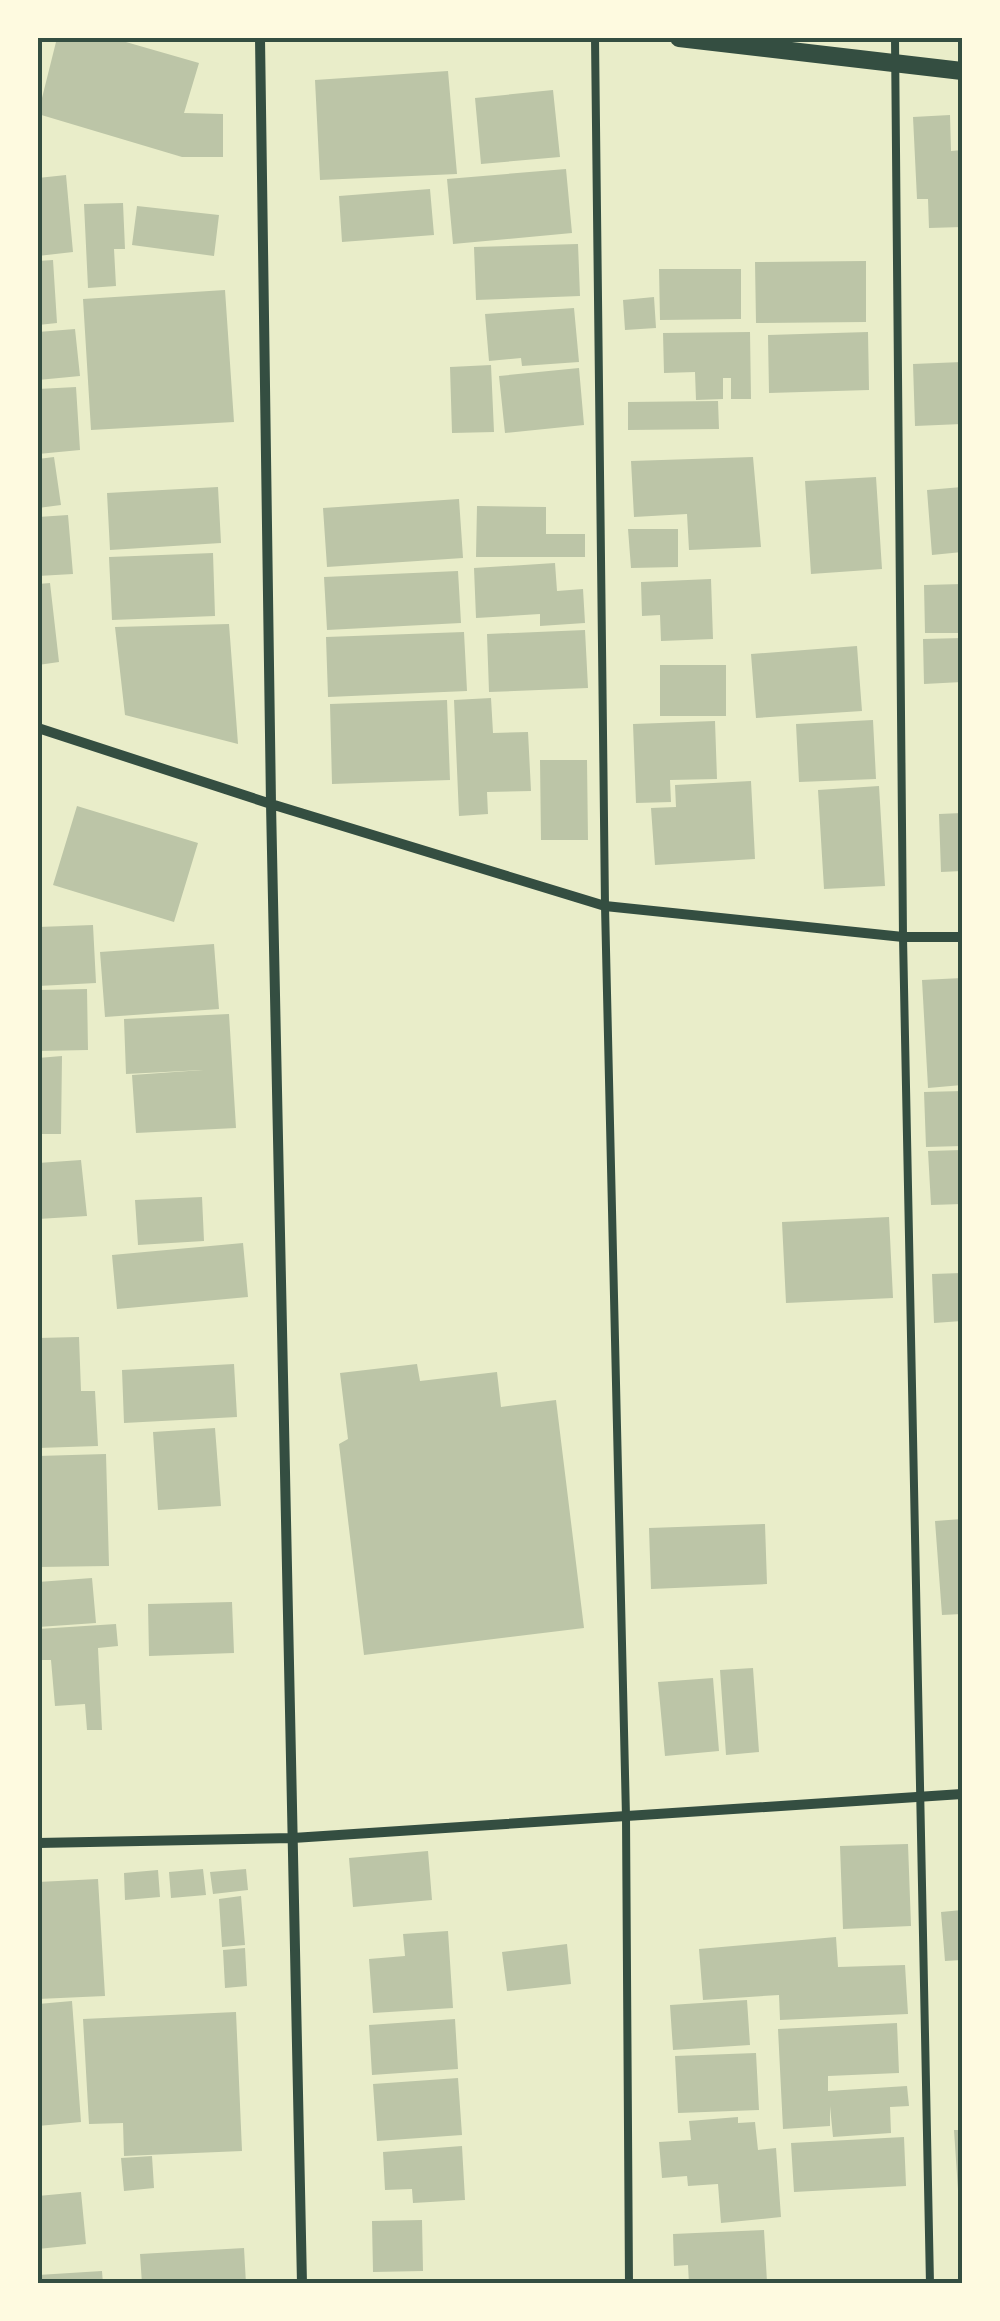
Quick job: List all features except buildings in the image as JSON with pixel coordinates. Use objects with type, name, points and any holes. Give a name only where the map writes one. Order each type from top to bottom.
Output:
[{"type":"street","points":[[260,38],[270,804],[302,2284]]},
{"type":"street","points":[[678,38],[962,71]]},
{"type":"street","points":[[38,728],[270,804],[605,906],[903,937],[962,937]]},
{"type":"street","points":[[38,1844],[293,1838],[962,1794]]},
{"type":"lane","points":[[595,38],[605,906],[626,1817],[629,2284]]},
{"type":"lane","points":[[895,38],[903,937],[930,2284]]}]
